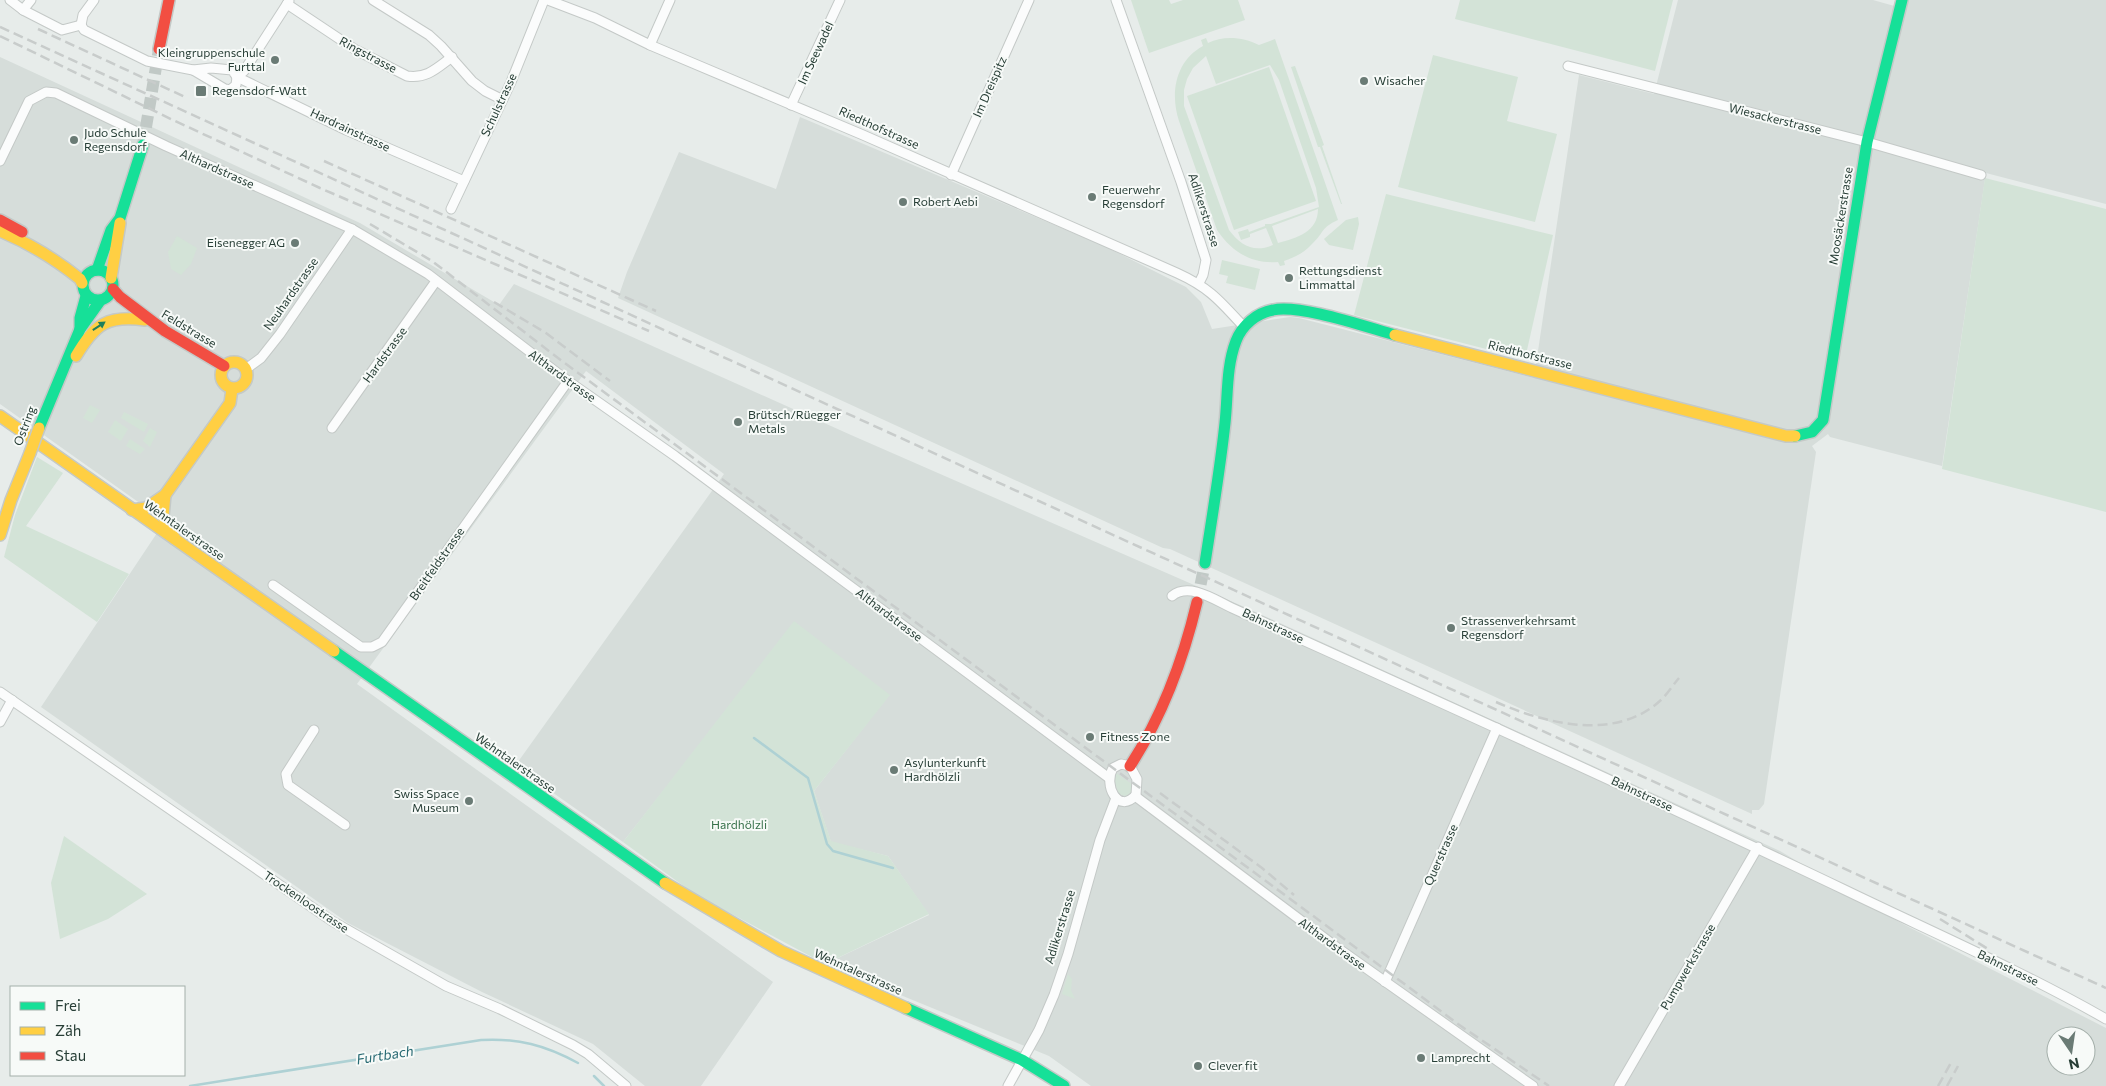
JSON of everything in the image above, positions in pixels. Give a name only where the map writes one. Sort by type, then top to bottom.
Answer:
[{"type":"main road","points":[[159,49],[169,0]]},
{"type":"main road","name":"Moosäckerstrasse","points":[[1811,433],[1824,420],[1867,142],[1902,0]]},
{"type":"main road","points":[[0,231],[31,244],[58,261],[80,279],[86,296],[90,299],[102,300],[112,283],[120,218],[143,145]]},
{"type":"main road","points":[[82,283],[93,271],[112,230],[120,218]]},
{"type":"main road","points":[[0,220],[22,232],[31,244]]},
{"type":"main road","points":[[58,261],[93,271],[105,272],[112,283]]},
{"type":"main road","name":"Feldstrasse","points":[[112,283],[116,294],[132,305],[144,317]]},
{"type":"main road","name":"Ostring","points":[[80,329],[80,318],[86,296]]},
{"type":"main road","name":"Feldstrasse","points":[[102,300],[144,317],[224,366]]},
{"type":"main road","name":"Ostring","points":[[0,535],[11,500],[80,329],[102,300]]},
{"type":"main road","name":"Riedthofstrasse","points":[[1244,327],[1254,318],[1265,312],[1276,310],[1300,311],[1786,436],[1798,437],[1811,433]]},
{"type":"main road","points":[[60,377],[71,367],[88,335],[102,322],[127,316],[144,317]]},
{"type":"main road","points":[[1205,563],[1224,433],[1232,356],[1236,341],[1244,327]]},
{"type":"main road","points":[[236,362],[246,369],[248,377],[244,385],[232,389],[222,382],[221,374],[224,366],[236,362]]},
{"type":"main road","points":[[132,510],[146,508],[165,495],[230,403],[232,389]]},
{"type":"main road","name":"Wehntalerstrasse","points":[[0,416],[631,861],[691,900],[806,964],[1022,1060],[1064,1086]]},
{"type":"main road","points":[[165,495],[163,516],[175,540]]},
{"type":"main road","points":[[1130,766],[1152,728],[1174,680],[1192,626],[1197,602]]},
{"type":"street","points":[[10,0],[23,10],[62,30],[81,25],[83,14],[94,0]]},
{"type":"street","points":[[23,10],[31,0]]},
{"type":"street","points":[[373,0],[429,35],[452,57],[472,81],[501,100]]},
{"type":"street","name":"Schulstrasse","points":[[451,209],[511,82],[544,0]]},
{"type":"street","name":"Riedthofstrasse","points":[[548,0],[595,18],[650,45],[863,135],[1198,283]]},
{"type":"street","points":[[650,45],[670,0]]},
{"type":"street","name":"Im Seewadel","points":[[791,106],[840,0]]},
{"type":"street","name":"Im Dreispitz","points":[[951,174],[1029,0]]},
{"type":"street","name":"Adlikerstrasse","points":[[1116,0],[1206,260],[1203,275],[1198,283]]},
{"type":"street","points":[[237,77],[244,71],[288,2]]},
{"type":"street","name":"Ringstrasse","points":[[288,2],[356,50],[407,76],[416,77],[430,73],[452,57]]},
{"type":"street","name":"Hardrainstrasse","points":[[81,25],[84,30],[147,61],[193,70],[232,70],[237,77],[346,130],[464,181]]},
{"type":"street","name":"Wiesackerstrasse","points":[[1568,66],[1867,142],[1981,175]]},
{"type":"street","name":"Hardrainstrasse","points":[[193,70],[230,90],[236,86],[237,77]]},
{"type":"street","name":"Althardstrasse","points":[[0,161],[30,100],[46,92],[56,93],[166,146],[352,229],[436,281],[568,381],[683,462],[1109,778]]},
{"type":"street","name":"Neuhardstrasse","points":[[246,369],[261,358],[280,334],[352,229]]},
{"type":"street","name":"Hardstrasse","points":[[332,428],[436,281]]},
{"type":"street","points":[[1198,283],[1214,294],[1244,327]]},
{"type":"street","name":"Breitfeldstrasse","points":[[273,584],[361,647],[372,647],[382,642],[568,381]]},
{"type":"street","name":"Bahnstrasse","points":[[1172,596],[1183,590],[1198,593],[1497,728],[1758,847],[2037,982],[2106,1019]]},
{"type":"street","name":"Trockenloostrasse","points":[[0,692],[332,921],[446,986],[500,1009],[573,1045],[593,1058],[626,1086]]},
{"type":"street","points":[[0,722],[12,700]]},
{"type":"street","name":"Querstrasse","points":[[1385,982],[1497,728]]},
{"type":"street","points":[[314,730],[286,774],[288,785],[345,825]]},
{"type":"street","points":[[1124,764],[1130,766],[1137,779],[1138,790],[1135,796],[1125,802],[1116,798],[1112,792],[1109,778],[1115,766],[1124,764]]},
{"type":"street","name":"Althardstrasse","points":[[1135,796],[1332,944],[1533,1086]]},
{"type":"street","name":"Adlikerstrasse","points":[[1022,1060],[1039,1030],[1054,995],[1068,954],[1100,840],[1116,798]]},
{"type":"street","name":"Pumpwerkstrasse","points":[[1619,1086],[1758,847]]},
{"type":"street","points":[[1008,1086],[1022,1060]]},
{"type":"shaded area","points":[[1678,0],[1873,0],[1905,9],[1907,0],[2106,0],[2106,204],[1986,173],[1942,466],[1830,437],[1828,434],[1812,446],[1816,452],[1764,804],[1759,810],[1752,810],[1752,814],[1170,549],[1163,548],[618,298],[627,272],[679,152],[776,189],[800,117],[1104,246],[1186,287],[1201,302],[1212,329],[1290,317],[1299,318],[1534,378],[1579,75],[1654,94]]},
{"type":"shaded area","points":[[0,57],[360,223],[499,305],[514,284],[851,435],[1249,609],[1780,851],[1901,923],[2106,1028],[2106,1086],[1091,1086],[1049,1056],[825,964],[929,915],[888,856],[831,842],[814,791],[889,695],[749,682],[623,842],[515,766],[724,474],[586,371],[357,684],[773,982],[701,1086],[645,1086],[593,1044],[482,992],[348,923],[41,707],[165,521],[0,404]]},
{"type":"green space","points":[[1131,0],[1169,0],[1171,4],[1183,0],[1238,0],[1245,20],[1149,53]]},
{"type":"green space","points":[[1460,0],[1673,0],[1655,71],[1455,19]]},
{"type":"green space","points":[[1206,38],[1208,43],[1214,40],[1234,38],[1247,40],[1259,45],[1275,39],[1338,220],[1325,228],[1306,250],[1284,261],[1285,265],[1280,266],[1278,262],[1259,261],[1243,255],[1229,245],[1217,230],[1179,121],[1175,100],[1175,89],[1181,69],[1186,60],[1203,46],[1201,40]],"holes":[[[1206,56],[1216,84],[1270,65],[1279,80],[1316,188],[1319,207],[1271,224],[1265,224],[1265,226],[1249,232],[1248,229],[1238,232],[1241,240],[1250,237],[1250,234],[1266,228],[1273,245],[1260,248],[1248,247],[1229,230],[1184,106],[1184,90],[1187,79],[1193,68]],[[1318,209],[1317,217],[1310,229],[1299,236],[1278,243],[1272,226]]]},
{"type":"green space","points":[[1433,55],[1518,77],[1507,121],[1557,134],[1535,222],[1398,187]]},
{"type":"green space","points":[[1295,66],[1324,145],[1322,146],[1342,204],[1320,147],[1318,147],[1291,67]]},
{"type":"green space","points":[[1269,67],[1316,201],[1234,230],[1187,96]]},
{"type":"green space","points":[[1985,178],[2106,209],[2106,512],[1942,469]]},
{"type":"green space","points":[[1386,194],[1553,235],[1525,359],[1354,315]]},
{"type":"green space","points":[[1358,217],[1359,224],[1353,250],[1329,245],[1324,239],[1346,220]]},
{"type":"green space","points":[[177,236],[197,248],[191,264],[181,275],[171,269],[168,252]]},
{"type":"green space","points":[[1222,260],[1260,269],[1255,290],[1226,283],[1228,276],[1219,274]]},
{"type":"green space","points":[[90,405],[100,410],[92,423],[83,418]]},
{"type":"green space","points":[[124,412],[148,424],[144,432],[121,418]]},
{"type":"green space","points":[[115,420],[128,429],[121,441],[108,432]]},
{"type":"green space","points":[[150,428],[157,432],[150,447],[143,441]]},
{"type":"green space","points":[[130,439],[145,449],[140,454],[126,446]]},
{"type":"green space","points":[[37,457],[63,473],[26,526],[129,574],[97,622],[4,557],[15,515]]},
{"type":"green space","name":"Hardhölzli","points":[[794,621],[890,695],[814,791],[831,841],[888,856],[929,914],[825,964],[696,895],[623,842]]},
{"type":"green space","points":[[1116,773],[1133,785],[1132,791],[1127,796],[1120,795],[1117,790],[1115,782]]},
{"type":"green space","points":[[64,836],[147,894],[108,919],[60,939],[51,883]]},
{"type":"green space","points":[[1068,974],[1072,979],[1071,990],[1075,999],[1062,994]]},
{"type":"waterway","points":[[754,738],[808,778],[827,844],[833,851],[893,868]]},
{"type":"waterway","name":"Furtbach","points":[[190,1086],[481,1040],[507,1040],[531,1044],[543,1047],[578,1063]]},
{"type":"waterway","name":"Furtbach","points":[[594,1076],[604,1086]]},
{"type":"tunnel","points":[[143,145],[159,49]]},
{"type":"tunnel","points":[[1197,602],[1205,563]]},
{"type":"railway","points":[[0,27],[2106,988]]},
{"type":"railway","points":[[38,29],[185,97]]},
{"type":"railway","points":[[0,36],[175,121],[320,188],[649,331]]},
{"type":"railway","points":[[324,161],[656,311]]},
{"type":"railway","points":[[370,224],[432,261],[558,358],[1458,1024],[1549,1086]]},
{"type":"railway","points":[[494,302],[546,333],[610,381]]},
{"type":"railway","points":[[1496,702],[1537,717],[1559,722],[1603,725],[1624,721],[1644,712],[1662,699],[1679,678]]},
{"type":"railway","points":[[1160,793],[1262,868],[1294,895]]},
{"type":"railway","points":[[1940,919],[1988,949]]},
{"type":"railway","points":[[1938,1086],[1952,1061]]},
{"type":"railway","points":[[1947,1086],[1958,1066]]},
{"type":"traffic: fast","points":[[1795,436],[1812,432],[1823,420],[1867,142],[1902,0]]},
{"type":"traffic: fast","points":[[97,270],[111,230],[120,218],[143,145]]},
{"type":"traffic: fast","points":[[98,270],[109,274],[113,285],[109,296],[98,300],[87,296],[83,285],[87,274],[98,270]]},
{"type":"traffic: fast","points":[[80,329],[80,318],[86,296]]},
{"type":"traffic: fast","points":[[39,428],[80,329],[100,301]]},
{"type":"traffic: fast","points":[[1205,563],[1223,441],[1230,361],[1236,341],[1246,325],[1261,314],[1285,309],[1333,317],[1395,335]]},
{"type":"traffic: fast","points":[[334,651],[665,883]]},
{"type":"traffic: fast","points":[[906,1008],[1022,1060],[1064,1086]]},
{"type":"traffic: slow","points":[[111,278],[120,223]]},
{"type":"traffic: slow","points":[[0,231],[32,246],[61,264],[80,279],[82,283]]},
{"type":"traffic: slow","points":[[76,356],[89,336],[103,324],[121,319],[145,320]]},
{"type":"traffic: slow","points":[[1395,335],[1786,436],[1795,436]]},
{"type":"traffic: slow","points":[[234,362],[243,366],[247,375],[243,384],[234,388],[225,384],[221,375],[225,366],[234,362]]},
{"type":"traffic: slow","points":[[132,510],[146,508],[165,495],[230,403],[232,389]]},
{"type":"traffic: slow","points":[[0,416],[334,651]]},
{"type":"traffic: slow","points":[[30,453],[39,428]]},
{"type":"traffic: slow","points":[[0,535],[11,500],[30,453]]},
{"type":"traffic: slow","points":[[165,495],[163,516],[175,539]]},
{"type":"traffic: slow","points":[[665,883],[781,951],[906,1008]]},
{"type":"traffic: jam","points":[[159,49],[169,0]]},
{"type":"traffic: jam","points":[[0,220],[22,232]]},
{"type":"traffic: jam","points":[[113,289],[120,297],[165,331],[224,366]]},
{"type":"traffic: jam","points":[[1130,766],[1142,747],[1171,687],[1197,602]]},
{"type":"place","name":"Kleingruppenschule Furttal","points":[[275,60]]},
{"type":"place","name":"Wisacher","points":[[1364,81]]},
{"type":"place","name":"Regensdorf-Watt","points":[[201,91]]},
{"type":"place","name":"Judo Schule Regensdorf","points":[[74,140]]},
{"type":"place","name":"Feuerwehr Regensdorf","points":[[1092,197]]},
{"type":"place","name":"Robert Aebi","points":[[903,202]]},
{"type":"place","name":"Eisenegger AG","points":[[295,243]]},
{"type":"place","name":"Rettungsdienst Limmattal","points":[[1289,278]]},
{"type":"place","name":"Brütsch/Rüegger Metals","points":[[738,422]]},
{"type":"place","name":"Strassenverkehrsamt Regensdorf","points":[[1451,628]]},
{"type":"place","name":"Fitness Zone","points":[[1090,737]]},
{"type":"place","name":"Asylunterkunft Hardhölzli","points":[[894,770]]},
{"type":"place","name":"Swiss Space Museum","points":[[469,801]]},
{"type":"place","name":"Lamprecht","points":[[1421,1058]]},
{"type":"place","name":"Clever fit","points":[[1198,1066]]}]
